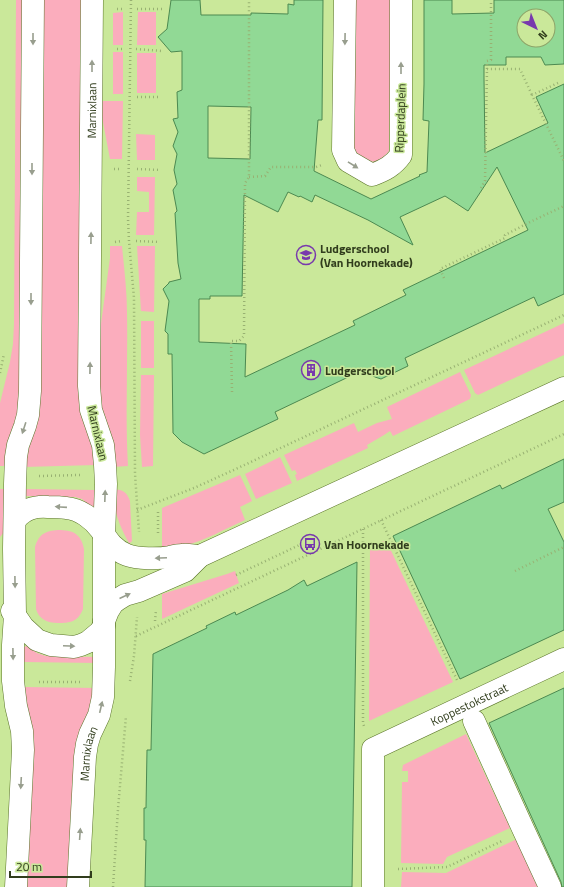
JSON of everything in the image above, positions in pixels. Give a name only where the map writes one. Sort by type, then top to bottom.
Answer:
[{"type":"street","points":[[16,887],[23,750],[22,732],[16,706],[13,645],[7,608],[7,556],[15,520],[16,457],[18,445],[28,415],[30,391],[33,0]]},
{"type":"street","name":"Marnixlaan","points":[[78,887],[85,757],[90,734],[102,706],[104,667],[104,535],[106,484],[104,454],[100,434],[91,410],[89,386],[92,0]]},
{"type":"street","points":[[345,0],[343,150],[345,155]]},
{"type":"street","name":"Ripperdaplein","points":[[345,155],[348,161],[372,175],[385,170],[396,162],[401,155],[401,0]]},
{"type":"street","points":[[7,608],[23,628],[37,640],[51,645],[74,647],[81,645],[95,638],[104,626],[106,616],[113,603],[125,595],[139,591],[185,571],[200,556],[564,388]]},
{"type":"street","points":[[15,520],[23,512],[40,506],[66,507],[88,517],[118,551],[128,556],[140,558],[158,558],[182,555],[200,556]]},
{"type":"street","name":"Koppestokstraat","points":[[373,749],[470,713],[564,659]]},
{"type":"street","points":[[470,713],[550,887]]},
{"type":"street","points":[[373,749],[373,887]]},
{"type":"path","points":[[131,0],[128,219],[134,298],[135,474],[140,558]]},
{"type":"path","points":[[232,392],[231,341],[238,341],[244,336],[246,183],[249,176],[249,0]]},
{"type":"path","points":[[481,188],[485,181],[486,61],[490,60],[491,0]]},
{"type":"path","points":[[137,9],[162,9]]},
{"type":"path","points":[[136,49],[162,51]]},
{"type":"path","points":[[487,69],[520,69],[564,161]]},
{"type":"path","points":[[532,95],[558,83]]},
{"type":"path","points":[[137,97],[161,97]]},
{"type":"path","points":[[249,176],[265,176],[272,167],[316,167],[345,155]]},
{"type":"path","points":[[137,169],[161,170]]},
{"type":"path","points":[[444,278],[440,270],[505,238],[505,235],[564,206]]},
{"type":"path","points":[[115,242],[122,241]]},
{"type":"path","points":[[136,241],[160,242]]},
{"type":"path","points":[[137,510],[194,488],[245,465],[564,315]]},
{"type":"path","points":[[136,636],[564,434]]},
{"type":"path","points":[[34,476],[81,475]]},
{"type":"path","points":[[381,520],[457,680],[470,713]]},
{"type":"path","points":[[363,529],[363,723],[373,749]]},
{"type":"path","points":[[236,575],[308,541]]},
{"type":"path","points":[[515,571],[564,547]]},
{"type":"path","points":[[130,682],[136,636],[139,591]]},
{"type":"path","points":[[35,682],[81,682]]},
{"type":"path","points":[[113,887],[126,715]]},
{"type":"path","points":[[394,869],[448,867],[524,831]]},
{"type":"shaded area","points":[[16,0],[27,0],[24,381],[8,466],[0,466],[0,403],[10,362],[14,324]]},
{"type":"shaded area","points":[[40,0],[85,0],[87,422],[96,465],[23,467]]},
{"type":"shaded area","points":[[356,0],[391,0],[389,151],[383,157],[373,162],[358,154],[354,149]]},
{"type":"shaded area","points":[[123,12],[123,45],[113,45],[113,13]]},
{"type":"shaded area","points":[[138,12],[156,12],[156,45],[137,45]]},
{"type":"shaded area","points":[[113,52],[123,52],[123,94],[113,94]]},
{"type":"shaded area","points":[[137,53],[156,53],[156,93],[137,93]]},
{"type":"shaded area","points":[[99,101],[123,101],[122,159],[110,159]]},
{"type":"shaded area","points":[[136,134],[155,135],[155,160],[137,160]]},
{"type":"shaded area","points":[[137,177],[155,177],[154,235],[136,235],[137,212],[149,212],[149,192],[137,191]]},
{"type":"shaded area","points":[[110,246],[122,246],[127,332],[128,466],[112,467],[99,408],[97,353],[110,258]]},
{"type":"shaded area","points":[[137,246],[155,246],[154,312],[141,311]]},
{"type":"shaded area","points":[[141,321],[154,321],[154,368],[141,368]]},
{"type":"shaded area","points":[[564,323],[564,355],[478,395],[475,393],[464,370]]},
{"type":"shaded area","points":[[460,372],[471,395],[470,399],[393,436],[390,431],[367,445],[368,448],[297,481],[295,475],[297,474],[295,470],[292,471],[284,455],[354,423],[358,432],[377,423],[392,419],[387,407]]},
{"type":"shaded area","points":[[141,375],[154,375],[153,466],[142,467],[140,435]]},
{"type":"shaded area","points":[[280,457],[292,483],[256,499],[245,474]]},
{"type":"shaded area","points":[[240,475],[252,501],[240,507],[245,520],[192,544],[162,549],[162,508]]},
{"type":"shaded area","points":[[0,489],[7,489],[5,531],[0,537]]},
{"type":"shaded area","points":[[23,489],[95,490],[95,506],[91,507],[82,499],[75,497],[23,496]]},
{"type":"shaded area","points":[[114,489],[120,490],[128,495],[130,501],[132,541],[130,543],[117,517],[114,503]]},
{"type":"shaded area","points":[[58,530],[72,532],[81,539],[83,544],[83,609],[79,617],[73,621],[54,623],[41,618],[36,609],[35,547],[38,539],[43,534],[49,531]]},
{"type":"shaded area","points":[[386,540],[453,682],[369,721],[370,547]]},
{"type":"shaded area","points":[[235,571],[239,583],[162,619],[162,594]]},
{"type":"shaded area","points":[[27,646],[37,653],[46,656],[96,657],[96,663],[24,662],[24,647]]},
{"type":"shaded area","points":[[24,687],[97,688],[72,887],[26,887]]},
{"type":"shaded area","points":[[466,734],[510,828],[447,857],[443,864],[401,863],[402,782],[408,782],[408,771],[402,771],[403,765]]},
{"type":"shaded area","points":[[519,838],[542,887],[401,887],[402,872],[446,873]]},
{"type":"building","points":[[171,0],[200,0],[201,15],[251,15],[251,13],[288,14],[288,4],[294,5],[294,0],[323,0],[322,120],[318,120],[314,171],[371,199],[427,172],[429,121],[423,120],[424,0],[452,0],[452,14],[494,13],[494,0],[564,0],[564,64],[545,65],[541,57],[506,57],[506,65],[484,65],[484,78],[485,153],[548,123],[536,97],[564,84],[564,294],[538,306],[534,297],[405,358],[408,366],[381,379],[363,370],[275,412],[278,419],[204,454],[182,442],[173,433],[172,354],[168,354],[168,334],[165,331],[169,301],[163,289],[169,282],[181,279],[178,263],[175,213],[177,211],[173,190],[177,184],[174,170],[177,154],[173,146],[178,132],[173,119],[178,118],[177,92],[182,90],[182,51],[171,52],[158,37],[167,29]],"holes":[[[208,106],[251,107],[250,159],[208,158]],[[497,167],[528,230],[403,290],[406,295],[353,321],[355,325],[245,377],[246,344],[199,342],[199,299],[210,299],[210,296],[242,296],[244,195],[278,212],[288,192],[312,202],[315,195],[368,220],[413,245],[400,217],[445,196],[468,211]]]},
{"type":"building","points":[[564,459],[564,502],[548,509],[564,542],[564,630],[460,679],[393,536],[500,485],[502,489]]},
{"type":"building","points":[[357,562],[352,887],[145,887],[146,840],[144,840],[144,808],[146,808],[147,750],[151,750],[153,654],[207,628],[206,626],[235,612],[236,615],[288,590],[304,580],[307,586]]},
{"type":"building","points":[[564,688],[564,887],[562,887],[489,723]]},
{"type":"place","name":"Ludgerschool (Van Hoornekade)","points":[[306,255]]},
{"type":"place","name":"Ludgerschool","points":[[311,370]]},
{"type":"place","name":"Van Hoornekade","points":[[310,544]]}]
